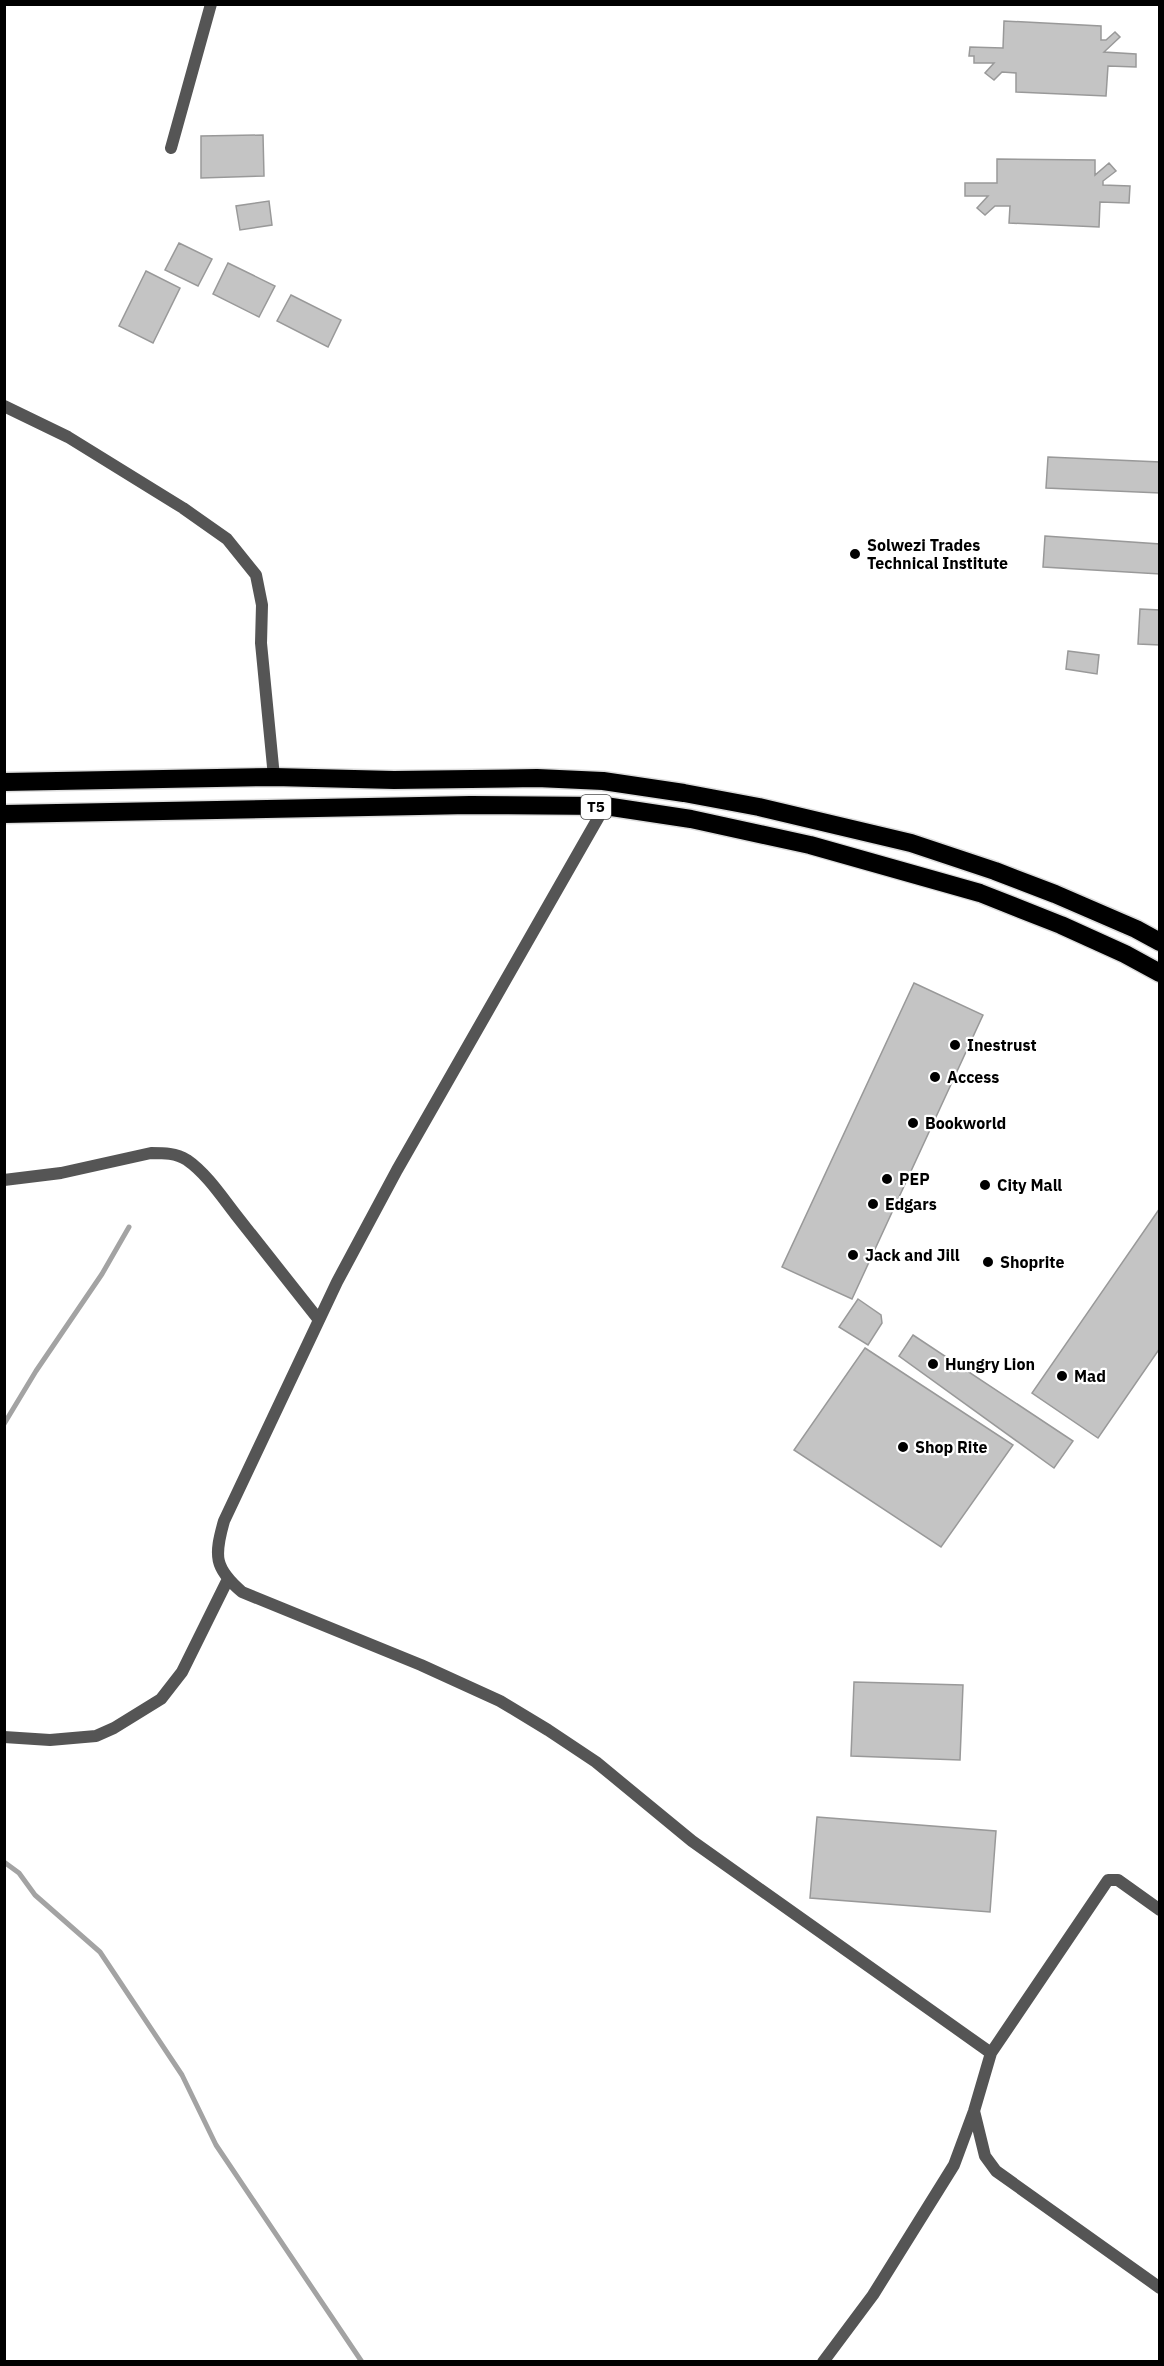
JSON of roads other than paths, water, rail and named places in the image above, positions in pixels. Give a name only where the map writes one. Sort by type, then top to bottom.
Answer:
[{"type":"highway","name":"T5","points":[[4,782],[274,777],[394,780],[537,778],[603,781],[759,807],[911,843],[1035,886],[1136,929],[1160,942]]},
{"type":"highway","name":"T5","points":[[4,814],[470,805],[605,807],[692,819],[778,837],[980,893],[1125,954],[1160,973]]},
{"type":"street","points":[[171,148],[211,4]]},
{"type":"street","points":[[4,406],[68,437],[183,508],[227,539],[256,575],[262,605],[261,643],[274,777]]},
{"type":"street","points":[[605,807],[397,1170],[319,1320],[224,1521],[219,1540],[218,1560],[228,1579],[242,1592],[421,1665],[500,1701],[548,1730],[596,1762],[692,1841],[992,2053]]},
{"type":"street","points":[[4,1180],[61,1173],[152,1153],[165,1153],[187,1160],[218,1192],[319,1320]]},
{"type":"street","points":[[4,1737],[50,1740],[96,1736],[114,1728],[161,1699],[182,1672],[228,1579]]},
{"type":"street","points":[[823,2361],[873,2295],[954,2165],[992,2053],[1108,1880],[1118,1880],[1160,1910]]},
{"type":"street","points":[[974,2111],[986,2156],[996,2171],[1160,2288]]},
{"type":"waterway","points":[[4,1424],[36,1371],[102,1274],[129,1227]]},
{"type":"waterway","points":[[4,1862],[19,1873],[35,1895],[100,1952],[182,2075],[216,2145],[362,2362]]},
{"type":"place","name":"Solwezi Trades Technical Institute","points":[[855,554]]},
{"type":"place","name":"Inestrust","points":[[955,1045]]},
{"type":"place","name":"Access","points":[[935,1077]]},
{"type":"place","name":"Bookworld","points":[[913,1123]]},
{"type":"place","name":"PEP","points":[[887,1179]]},
{"type":"place","name":"City Mall","points":[[985,1185]]},
{"type":"place","name":"Edgars","points":[[873,1204]]},
{"type":"place","name":"Jack and Jill","points":[[853,1255]]},
{"type":"place","name":"Shoprite","points":[[988,1262]]},
{"type":"place","name":"Hungry Lion","points":[[933,1364]]},
{"type":"place","name":"Mad","points":[[1062,1376]]},
{"type":"place","name":"Shop Rite","points":[[903,1447]]}]
